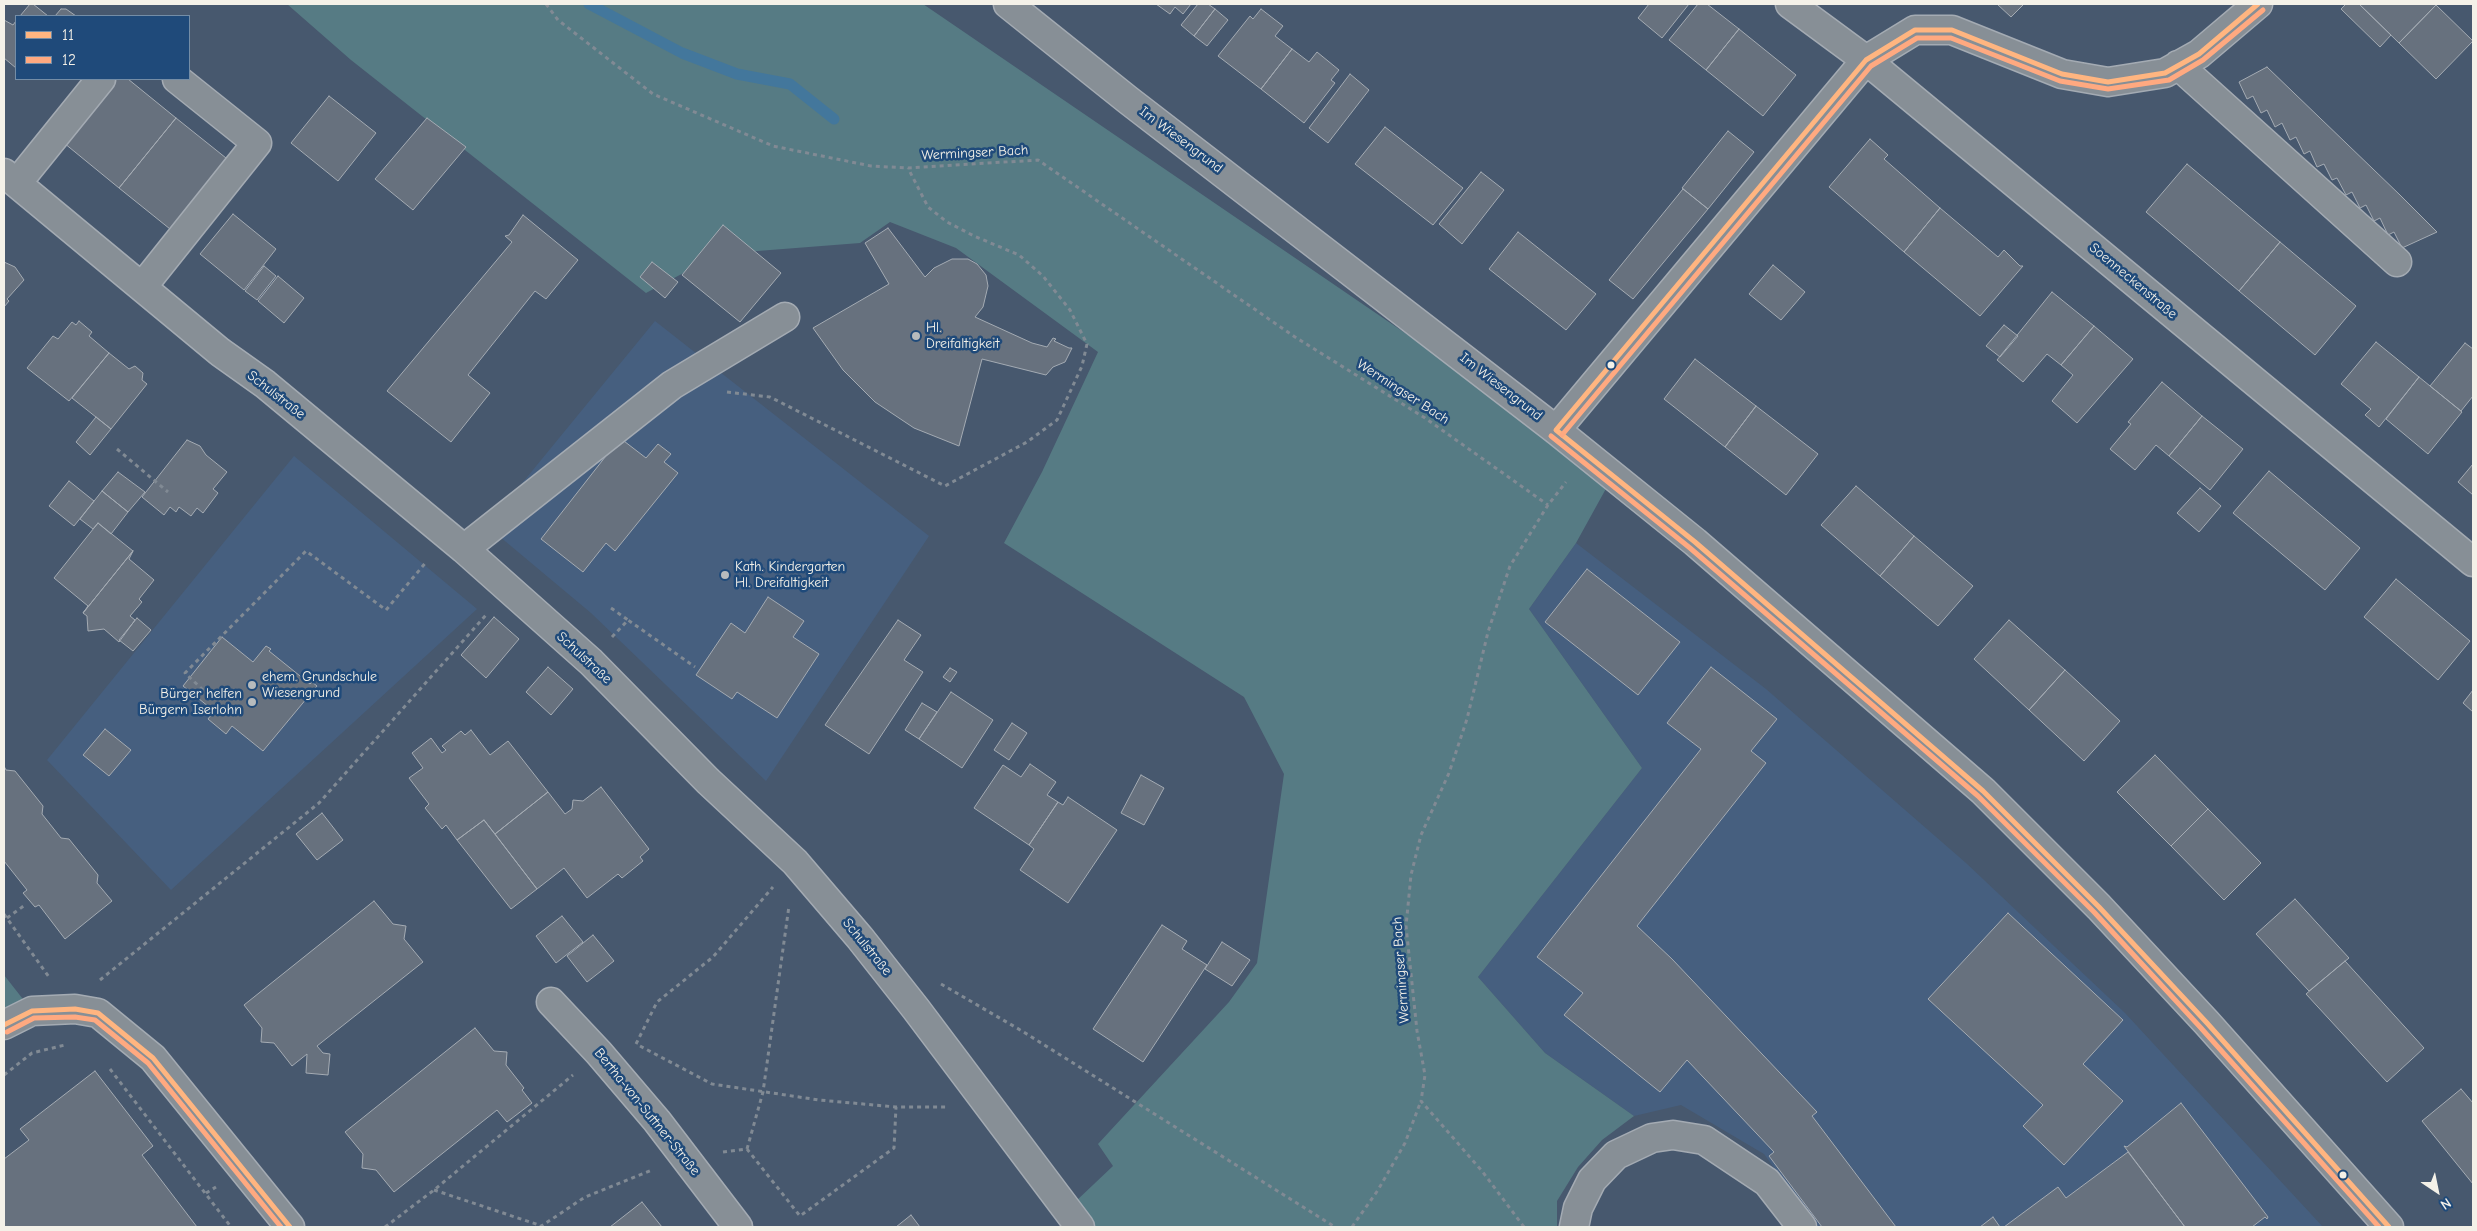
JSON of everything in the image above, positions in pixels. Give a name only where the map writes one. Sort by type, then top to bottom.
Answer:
[{"type":"street","name":"Im Wiesengrund","points":[[1008,4],[1128,100],[1556,430],[1695,542],[1982,791],[2098,907],[2208,1023],[2389,1227]]},
{"type":"street","name":"Soenneckenstraße","points":[[1790,4],[1866,60],[2473,562]]},
{"type":"street","points":[[1556,430],[1866,60],[1916,30],[1952,30],[2062,74],[2108,82],[2165,72],[2199,54],[2258,4]]},
{"type":"street","points":[[2178,65],[2397,262]]},
{"type":"street","points":[[10,178],[100,80]]},
{"type":"street","points":[[142,287],[258,142],[178,80]]},
{"type":"street","name":"Schulstraße","points":[[10,178],[220,352],[265,384],[456,543],[591,662],[708,781],[795,862],[860,938],[916,1009],[1080,1227]]},
{"type":"street","points":[[456,543],[672,386],[785,317]]},
{"type":"street","name":"Bertha-von-Suttner-Straße","points":[[551,1002],[599,1053],[685,1156],[738,1227]]},
{"type":"street","points":[[4,1025],[32,1011],[76,1009],[98,1013],[153,1058],[290,1227]]},
{"type":"street","points":[[1574,1227],[1578,1208],[1592,1180],[1616,1155],[1652,1138],[1673,1135],[1704,1140],[1766,1182],[1802,1227]]},
{"type":"path","name":"Wermingser Bach","points":[[546,4],[558,20],[653,94],[773,146],[871,166],[908,168],[1038,160],[1295,337],[1425,418],[1548,505],[1510,566],[1488,632],[1467,719],[1448,773],[1421,835],[1411,875],[1406,926],[1417,1031],[1425,1074],[1421,1100]]},
{"type":"path","points":[[672,386],[770,397],[945,486],[1027,442],[1057,420],[1074,387],[1082,366],[1087,344],[1070,310],[1043,276],[1019,255],[947,222],[928,207],[908,168]]},
{"type":"path","points":[[117,449],[168,492]]},
{"type":"path","points":[[203,690],[185,673],[306,551],[386,610],[456,543]]},
{"type":"path","points":[[76,1009],[103,976],[319,803],[508,590]]},
{"type":"path","points":[[612,608],[696,667]]},
{"type":"path","points":[[591,662],[628,620]]},
{"type":"path","points":[[636,1044],[657,1002],[713,957],[795,862]]},
{"type":"path","points":[[747,1149],[763,1092],[795,862]]},
{"type":"path","points":[[7,918],[24,905]]},
{"type":"path","points":[[4,914],[48,972]]},
{"type":"path","points":[[937,982],[1022,1031],[1335,1227]]},
{"type":"path","points":[[4,1075],[32,1054],[68,1044]]},
{"type":"path","points":[[109,1067],[231,1227]]},
{"type":"path","points":[[1352,1227],[1378,1190],[1405,1142],[1421,1100],[1482,1171],[1524,1227]]},
{"type":"path","points":[[747,1149],[800,1216],[894,1148],[896,1107]]},
{"type":"path","points":[[434,1190],[541,1226],[585,1197],[685,1156],[747,1149]]},
{"type":"shaded area","name":"Kath. Kindergarten Hl. Dreifaltigkeit","points":[[655,321],[929,536],[766,781],[591,613],[487,526]]},
{"type":"shaded area","name":"ehem. Grundschule Wiesengrund","points":[[294,456],[477,609],[171,890],[47,760]]},
{"type":"shaded area","points":[[1576,543],[1766,689],[1966,863],[2125,1013],[2323,1227],[1817,1227],[1764,1154],[1681,1105],[1634,1116],[1545,1053],[1478,977],[1642,768],[1529,609]]},
{"type":"green space","points":[[287,4],[923,4],[1490,391],[1608,485],[1576,543],[1529,609],[1642,768],[1478,977],[1545,1053],[1634,1116],[1602,1140],[1578,1167],[1557,1201],[1557,1227],[1095,1227],[1075,1202],[1113,1166],[1098,1144],[1229,1002],[1257,963],[1284,774],[1244,697],[1004,543],[1042,472],[1098,352],[956,248],[890,222],[860,243],[719,254],[646,293],[351,60]]},
{"type":"green space","points":[[4,975],[26,1003],[4,1020]]},
{"type":"building","points":[[30,4],[33,4],[47,15],[21,15]]},
{"type":"building","points":[[1156,4],[1191,4],[1183,14],[1175,7],[1170,14]]},
{"type":"building","points":[[1198,4],[1208,4],[1215,9],[1194,36],[1181,25]]},
{"type":"building","points":[[1649,4],[1689,4],[1662,38],[1638,18]]},
{"type":"building","points":[[1698,4],[1707,4],[1739,29],[1706,70],[1669,40]]},
{"type":"building","points":[[1997,4],[2021,4],[2023,5],[2011,17]]},
{"type":"building","points":[[2346,4],[2359,4],[2391,35],[2380,47],[2341,9]]},
{"type":"building","points":[[2359,4],[2434,4],[2436,5],[2399,43]]},
{"type":"building","points":[[2436,5],[2473,41],[2436,79],[2399,43]]},
{"type":"building","points":[[61,9],[66,9],[75,15],[56,15]]},
{"type":"building","points":[[1215,9],[1228,20],[1207,46],[1194,36]]},
{"type":"building","points":[[1261,9],[1283,26],[1275,36],[1292,49],[1261,89],[1218,56],[1250,16],[1253,19]]},
{"type":"building","points":[[4,20],[13,25],[15,22],[15,67],[4,58]]},
{"type":"building","points":[[1739,29],[1796,75],[1763,116],[1706,70]]},
{"type":"building","points":[[1292,49],[1309,62],[1317,52],[1339,70],[1331,80],[1335,83],[1304,123],[1261,89]]},
{"type":"building","points":[[2267,67],[2437,232],[2402,248],[2394,232],[2388,235],[2380,218],[2374,221],[2366,205],[2360,208],[2352,192],[2346,195],[2337,178],[2332,180],[2324,164],[2317,167],[2310,151],[2304,154],[2296,137],[2290,140],[2282,123],[2275,127],[2267,110],[2261,113],[2253,96],[2247,99],[2239,82]]},
{"type":"building","points":[[1350,74],[1369,90],[1328,143],[1309,128]]},
{"type":"building","points":[[115,80],[129,80],[176,118],[119,188],[64,143]]},
{"type":"building","points":[[329,96],[376,133],[338,181],[291,143]]},
{"type":"building","points":[[176,118],[231,162],[175,233],[119,188]]},
{"type":"building","points":[[427,118],[466,147],[413,210],[375,179]]},
{"type":"building","points":[[1385,127],[1463,188],[1433,225],[1355,164]]},
{"type":"building","points":[[1728,131],[1754,152],[1708,209],[1682,188]]},
{"type":"building","points":[[1870,139],[1888,155],[1884,159],[1940,208],[1904,252],[1829,187]]},
{"type":"building","points":[[2187,164],[2280,242],[2239,291],[2146,212]]},
{"type":"building","points":[[1481,172],[1504,190],[1462,244],[1439,224]]},
{"type":"building","points":[[1683,189],[1708,209],[1633,299],[1609,280]]},
{"type":"building","points":[[1940,208],[1998,257],[2004,250],[2020,266],[2023,266],[1980,316],[1904,252]]},
{"type":"building","points":[[233,214],[276,249],[244,290],[200,254]]},
{"type":"building","points":[[523,215],[578,260],[546,299],[535,291],[468,375],[490,393],[451,442],[387,391],[512,242],[505,236],[509,235]]},
{"type":"building","points":[[723,225],[781,273],[740,322],[682,275]]},
{"type":"building","name":"Hl. Dreifaltigkeit","points":[[888,228],[925,277],[934,268],[952,259],[968,259],[977,264],[986,275],[988,286],[983,307],[975,317],[1032,343],[1047,347],[1053,338],[1056,339],[1054,341],[1072,348],[1065,362],[1053,367],[1046,375],[982,359],[959,446],[914,428],[875,402],[843,370],[813,328],[889,284],[865,243]]},
{"type":"building","points":[[1518,232],[1596,294],[1566,330],[1489,269]]},
{"type":"building","points":[[2280,242],[2356,306],[2315,355],[2239,291]]},
{"type":"building","points":[[4,262],[15,267],[24,280],[7,299],[9,301],[4,307]]},
{"type":"building","points":[[652,262],[678,282],[665,298],[640,277]]},
{"type":"building","points":[[1773,265],[1805,292],[1781,320],[1749,294]]},
{"type":"building","points":[[264,266],[276,276],[257,300],[245,291]]},
{"type":"building","points":[[278,276],[304,298],[284,323],[258,301]]},
{"type":"building","points":[[2052,292],[2094,326],[2061,365],[2047,354],[2023,382],[1997,360]]},
{"type":"building","points":[[79,321],[92,332],[89,336],[109,353],[69,401],[27,368],[53,336],[58,339],[72,322],[76,325]]},
{"type":"building","points":[[2004,325],[2018,336],[2000,357],[1986,346]]},
{"type":"building","points":[[2094,326],[2133,359],[2077,423],[2052,401],[2073,375],[2061,365]]},
{"type":"building","points":[[2376,342],[2419,377],[2379,427],[2365,415],[2371,409],[2341,384]]},
{"type":"building","points":[[2465,343],[2473,349],[2473,396],[2461,411],[2430,386]]},
{"type":"building","points":[[109,353],[129,369],[135,366],[143,373],[142,380],[147,384],[111,429],[72,398]]},
{"type":"building","points":[[1695,359],[1756,406],[1725,447],[1664,399]]},
{"type":"building","points":[[2419,377],[2462,412],[2428,454],[2386,419]]},
{"type":"building","points":[[2162,382],[2202,416],[2169,456],[2156,445],[2135,470],[2110,449],[2131,424],[2128,422]]},
{"type":"building","points":[[1756,406],[1818,454],[1786,495],[1725,447]]},
{"type":"building","points":[[2202,416],[2243,449],[2210,490],[2169,456]]},
{"type":"building","points":[[96,417],[111,429],[90,455],[76,442]]},
{"type":"building","points":[[620,438],[646,458],[658,444],[671,454],[664,462],[678,473],[615,551],[606,543],[583,572],[541,539]]},
{"type":"building","points":[[187,440],[200,446],[206,455],[227,472],[213,489],[218,493],[203,513],[197,508],[191,516],[179,507],[176,512],[170,507],[164,515],[142,497]]},
{"type":"building","points":[[2473,464],[2473,495],[2458,482]]},
{"type":"building","points":[[2269,471],[2360,548],[2325,590],[2233,513]]},
{"type":"building","points":[[118,472],[145,492],[128,512],[102,491]]},
{"type":"building","points":[[69,481],[94,501],[74,526],[49,506]]},
{"type":"building","points":[[1856,486],[1914,536],[1880,576],[1821,525]]},
{"type":"building","points":[[2200,488],[2221,506],[2199,532],[2177,513]]},
{"type":"building","points":[[102,491],[128,512],[111,534],[98,523],[93,529],[80,519]]},
{"type":"building","points":[[98,523],[133,551],[83,613],[88,606],[54,578]]},
{"type":"building","points":[[1914,536],[1973,586],[1938,626],[1880,576]]},
{"type":"building","points":[[133,551],[129,559],[154,580],[139,599],[142,602],[130,616],[135,620],[119,642],[104,629],[88,631],[87,616],[83,613]]},
{"type":"building","points":[[1587,569],[1680,642],[1638,695],[1545,622]]},
{"type":"building","points":[[2396,579],[2470,641],[2438,680],[2364,617]]},
{"type":"building","points":[[768,597],[804,621],[793,637],[819,654],[777,718],[737,692],[732,699],[696,675],[731,623],[745,633]]},
{"type":"building","points":[[494,617],[519,639],[486,678],[461,655]]},
{"type":"building","points":[[137,618],[151,630],[133,651],[119,640]]},
{"type":"building","points":[[898,620],[921,635],[904,660],[923,672],[869,754],[825,725]]},
{"type":"building","points":[[2009,620],[2065,670],[2029,710],[1974,659]]},
{"type":"building","name":"Bürger helfen Bürgern Iserlohn","points":[[222,637],[253,662],[266,646],[271,649],[269,651],[310,684],[312,682],[317,686],[263,751],[232,726],[226,734],[208,719],[214,711],[183,686]]},
{"type":"building","points":[[548,667],[573,689],[551,715],[526,692]]},
{"type":"building","points":[[1711,667],[1777,719],[1751,751],[1766,763],[1637,926],[1672,959],[1817,1112],[1812,1116],[1896,1227],[1822,1227],[1769,1156],[1774,1152],[1687,1060],[1660,1092],[1564,1015],[1583,993],[1537,957],[1701,749],[1667,723]]},
{"type":"building","points":[[950,668],[957,672],[950,682],[943,677]]},
{"type":"building","points":[[2065,670],[2120,721],[2084,761],[2029,710]]},
{"type":"building","points":[[2473,690],[2473,712],[2463,703]]},
{"type":"building","points":[[951,692],[993,720],[962,768],[919,739]]},
{"type":"building","points":[[922,703],[937,712],[919,739],[905,730]]},
{"type":"building","points":[[1012,723],[1027,733],[1009,760],[994,750]]},
{"type":"building","points":[[105,729],[131,750],[109,776],[83,755]]},
{"type":"building","points":[[471,730],[490,755],[508,741],[548,792],[495,834],[484,820],[457,840],[446,825],[442,829],[425,808],[429,804],[409,778],[423,768],[412,753],[431,738],[442,753],[446,750],[442,746],[461,731],[465,735]]},
{"type":"building","points":[[2155,755],[2208,809],[2171,846],[2117,792]]},
{"type":"building","points":[[1030,764],[1056,782],[1047,795],[1058,802],[1029,845],[974,808],[1003,765],[1021,777]]},
{"type":"building","points":[[4,766],[6,770],[15,771],[43,806],[42,814],[61,838],[69,839],[98,875],[97,883],[112,901],[65,939],[39,905],[35,907],[23,893],[27,890],[4,861]]},
{"type":"building","points":[[1141,775],[1164,788],[1144,825],[1121,813]]},
{"type":"building","points":[[601,787],[649,849],[640,857],[643,861],[622,878],[618,874],[587,898],[564,868],[537,889],[495,834],[548,792],[565,814],[572,809],[573,800],[583,801]]},
{"type":"building","points":[[1068,797],[1117,830],[1068,903],[1020,870],[1034,849],[1029,845],[1058,802],[1063,805]]},
{"type":"building","points":[[2208,809],[2261,863],[2224,900],[2171,846]]},
{"type":"building","points":[[322,813],[343,840],[317,860],[296,834]]},
{"type":"building","points":[[484,820],[537,889],[511,909],[457,840]]},
{"type":"building","points":[[2295,899],[2349,958],[2309,991],[2256,934]]},
{"type":"building","points":[[374,901],[393,924],[406,926],[404,939],[423,962],[317,1046],[323,1053],[330,1054],[328,1075],[306,1073],[307,1054],[292,1066],[274,1043],[261,1042],[262,1028],[244,1005]]},
{"type":"building","points":[[2008,913],[2123,1020],[2083,1064],[2123,1101],[2064,1165],[2023,1126],[2043,1105],[1928,999]]},
{"type":"building","points":[[562,916],[583,942],[556,963],[536,936]]},
{"type":"building","points":[[1162,925],[1187,941],[1182,949],[1207,965],[1143,1062],[1093,1029]]},
{"type":"building","points":[[593,935],[614,961],[587,982],[567,956]]},
{"type":"building","points":[[1222,942],[1250,960],[1232,986],[1205,969]]},
{"type":"building","points":[[2345,961],[2424,1048],[2387,1082],[2306,994]]},
{"type":"building","points":[[475,1028],[494,1051],[507,1052],[506,1065],[524,1088],[522,1090],[532,1103],[507,1122],[497,1110],[394,1192],[376,1170],[362,1168],[363,1154],[345,1132]]},
{"type":"building","points":[[95,1071],[153,1146],[142,1155],[197,1227],[4,1227],[4,1159],[29,1140],[20,1129]]},
{"type":"building","points":[[2461,1089],[2473,1103],[2473,1184],[2422,1121]]},
{"type":"building","points":[[2181,1103],[2268,1217],[2267,1219],[2265,1217],[2252,1227],[2185,1227],[2124,1146],[2127,1147]]},
{"type":"building","points":[[2128,1152],[2185,1227],[2004,1227],[2058,1187],[2066,1198]]},
{"type":"building","points":[[642,1202],[662,1227],[610,1227]]},
{"type":"building","points":[[911,1215],[920,1227],[896,1227]]},
{"type":"building","points":[[1993,1217],[2000,1227],[1980,1227]]},
{"type":"waterway","name":"Wermingser Bach","points":[[589,4],[682,53],[737,74],[790,84],[834,119]]},
{"type":"transit line","name":"11","points":[[1556,430],[1866,60],[1915,30],[1952,30],[2062,74],[2108,82],[2165,73],[2199,54],[2258,4]]},
{"type":"transit line","name":"12","points":[[1562,435],[1871,66],[1917,38],[1951,38],[2060,81],[2108,89],[2169,80],[2203,60],[2263,10]]},
{"type":"transit line","name":"11","points":[[1556,430],[1695,542],[1983,791],[2099,907],[2207,1023],[2389,1227]]},
{"type":"transit line","name":"12","points":[[1551,436],[1690,548],[1978,796],[2094,912],[2201,1028],[2379,1227]]},
{"type":"transit line","name":"11","points":[[4,1025],[32,1011],[75,1009],[98,1013],[153,1058],[290,1227]]},
{"type":"transit line","name":"12","points":[[7,1032],[34,1018],[75,1017],[95,1020],[148,1063],[281,1227]]},
{"type":"place","name":"Hl. Dreifaltigkeit","points":[[916,336]]},
{"type":"place","name":"Kath. Kindergarten Hl. Dreifaltigkeit","points":[[725,575]]},
{"type":"place","name":"ehem. Grundschule Wiesengrund","points":[[252,685]]},
{"type":"place","name":"Bürger helfen Bürgern Iserlohn","points":[[252,702]]}]
